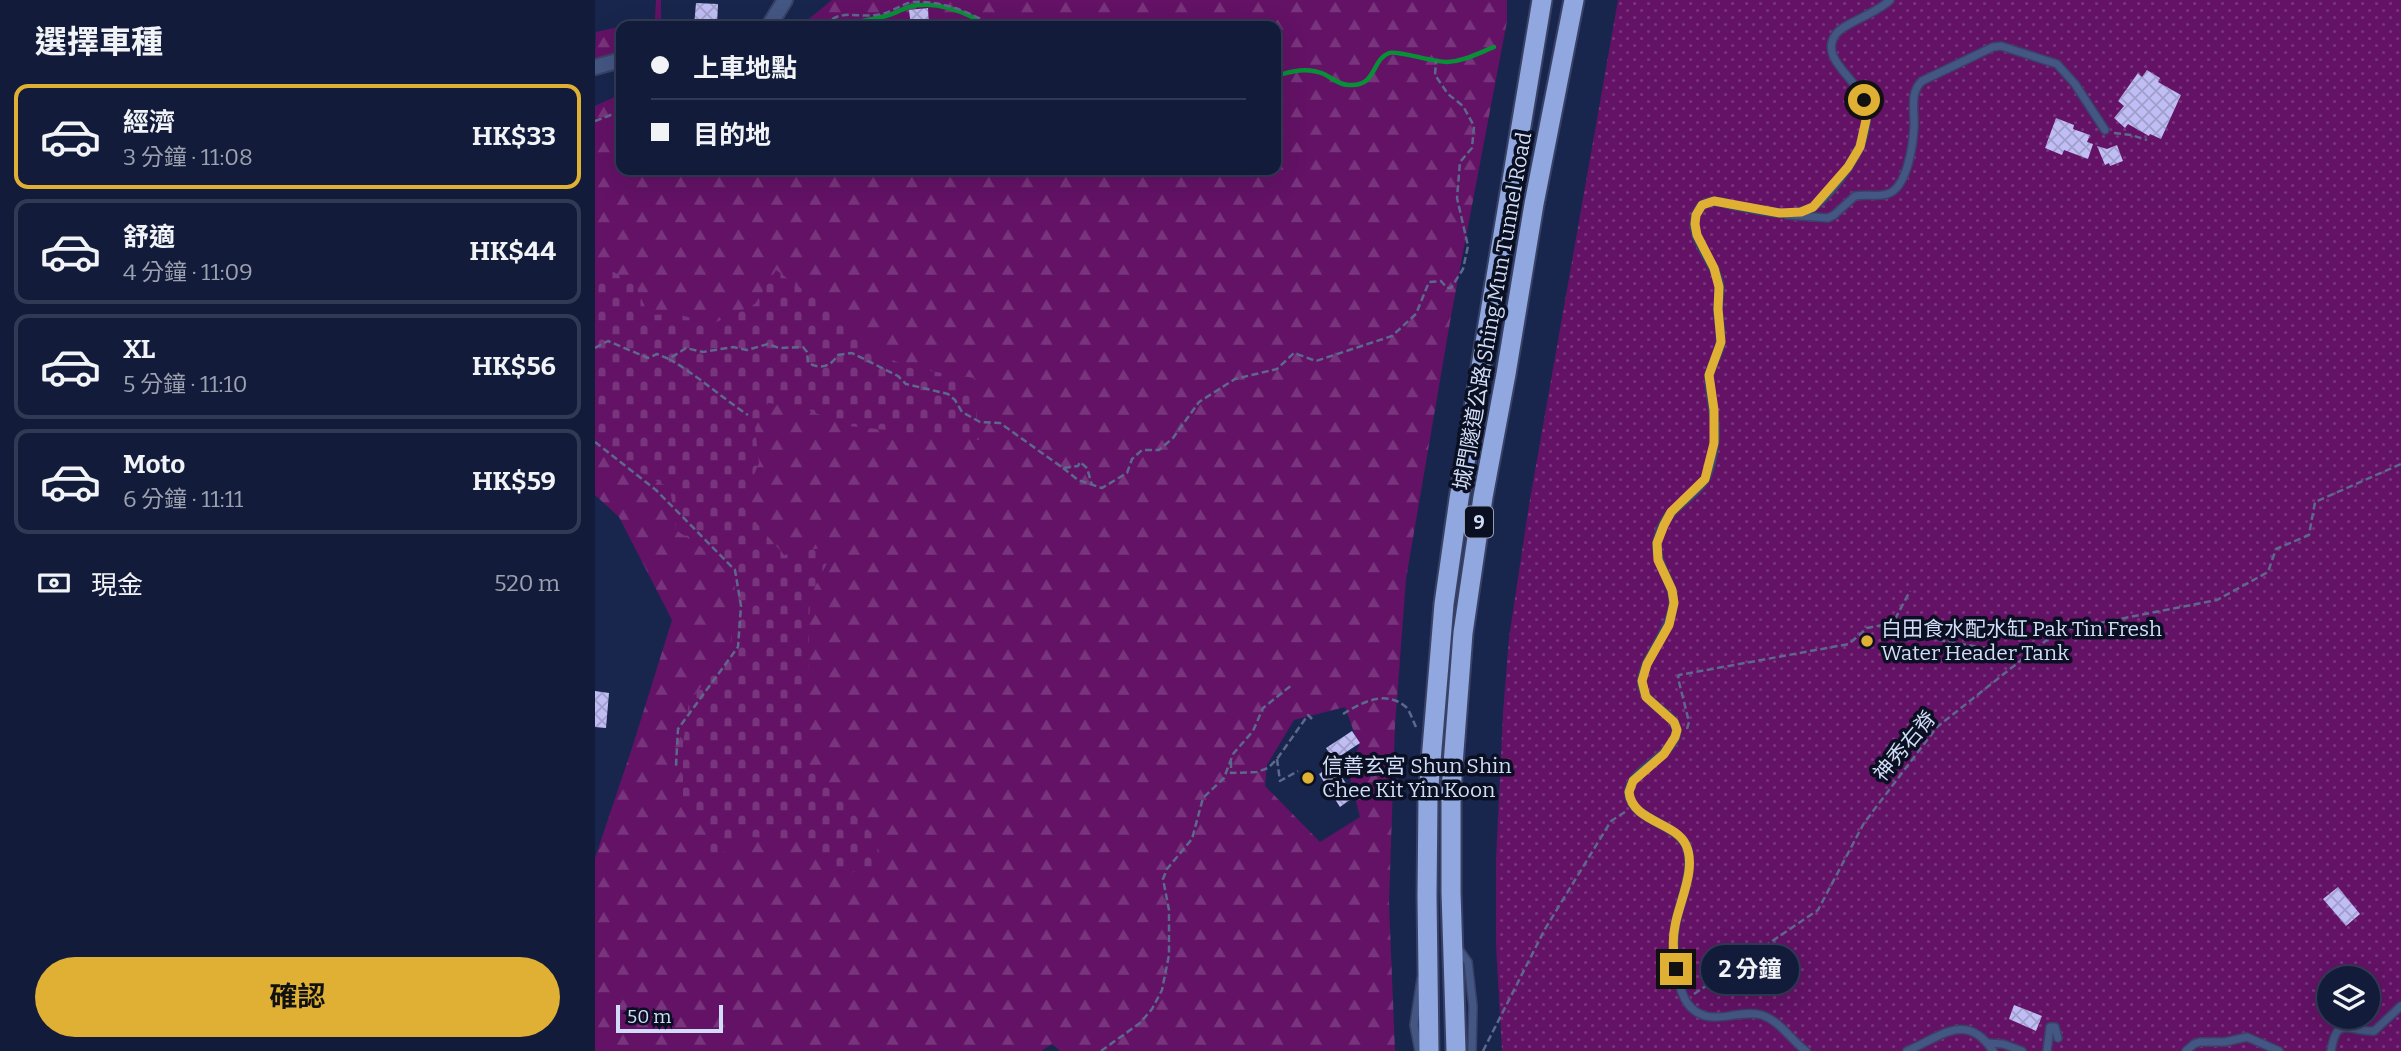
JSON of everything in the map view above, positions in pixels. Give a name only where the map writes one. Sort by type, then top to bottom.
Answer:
[{"type":"highway","name":"城門隧道公路 Shing Mun Tunnel Road","points":[[1429,1051],[1427,833],[1431,750],[1444,604],[1542,0]]},
{"type":"highway","name":"城門隧道公路 Shing Mun Tunnel Road","points":[[1456,1051],[1451,791],[1466,606],[1534,204],[1574,0]]},
{"type":"street","points":[[772,21],[785,0]]},
{"type":"street","points":[[595,67],[616,61]]},
{"type":"lane","points":[[1780,213],[1801,212],[1817,205],[1858,151],[1865,125],[1865,104],[1857,87],[1835,60],[1832,42],[1842,29],[1877,12],[1890,0]]},
{"type":"lane","points":[[1805,1051],[1777,1023],[1763,1015],[1708,1017],[1695,1011],[1685,1000],[1676,969],[1673,945],[1675,923],[1688,873],[1688,849],[1682,838],[1634,806],[1629,794],[1631,784],[1638,775],[1664,754],[1676,734],[1673,720],[1646,697],[1642,681],[1647,664],[1669,625],[1674,603],[1672,590],[1658,560],[1657,547],[1671,512],[1705,479],[1714,443],[1714,410],[1709,375],[1721,342],[1719,287],[1714,268],[1697,235],[1696,215],[1702,205],[1714,201],[1793,217],[1828,218],[1855,196],[1884,195],[1897,189],[1904,180],[1913,135],[1913,97],[1916,88],[1922,80],[1993,47],[2001,46],[2057,64],[2075,84],[2105,130]]},
{"type":"lane","points":[[1452,943],[1468,962],[1472,1051]]},
{"type":"lane","points":[[1419,1051],[1414,1025],[1419,986],[1427,956]]},
{"type":"lane","points":[[2332,1051],[2334,1036],[2339,1029],[2347,1026],[2374,1031],[2401,1006]]},
{"type":"lane","points":[[2047,1051],[2050,1026],[2055,1027],[2058,1038]]},
{"type":"lane","points":[[1907,1051],[1952,1029],[1975,1034],[1993,1051]]},
{"type":"lane","points":[[2186,1051],[2194,1044],[2247,1037],[2279,1051]]},
{"type":"lane","points":[[1987,1043],[2003,1044],[2022,1051]]},
{"type":"path","points":[[830,21],[837,16],[877,15],[912,2],[924,1],[966,10],[985,21]]},
{"type":"path","points":[[669,359],[686,348],[703,352],[733,347],[747,350],[768,344],[779,348],[803,347],[807,352],[807,363],[819,368],[831,364],[838,355],[852,353],[898,376],[906,384],[948,394],[955,400],[961,412],[980,422],[1000,423],[1078,480],[1102,488],[1127,473],[1132,459],[1142,450],[1159,450],[1173,438],[1199,402],[1235,379],[1277,369],[1294,353],[1316,361],[1392,337],[1416,314],[1429,282],[1441,281],[1447,288],[1451,288],[1464,269],[1468,246],[1457,198],[1460,162],[1472,148],[1473,126],[1463,106],[1448,94],[1435,75],[1436,61]]},
{"type":"path","points":[[595,121],[616,113]]},
{"type":"path","points":[[2105,130],[2147,140]]},
{"type":"path","points":[[595,348],[608,341],[648,358],[657,354],[669,359],[694,373],[716,394],[748,415]]},
{"type":"path","points":[[595,442],[656,490],[735,570],[741,606],[738,647],[678,729],[676,766]]},
{"type":"path","points":[[1063,468],[1078,466],[1080,463],[1087,468],[1092,485]]},
{"type":"path","name":"神秀右脊","points":[[1685,1000],[1818,910],[1864,823],[1937,727],[2058,631],[2217,600],[2268,572],[2276,549],[2309,535],[2315,502],[2401,464]]},
{"type":"path","points":[[1893,623],[1910,592]]},
{"type":"path","points":[[1676,734],[1685,732],[1689,725],[1679,675],[1849,644],[1867,628],[1920,622],[1939,640],[2015,651],[2037,648]]},
{"type":"path","points":[[1101,1051],[1140,1023],[1159,997],[1169,956],[1164,874],[1192,839],[1203,798],[1221,782],[1231,758],[1253,731],[1263,708],[1293,684]]},
{"type":"path","points":[[1343,715],[1365,701],[1388,698],[1407,708],[1417,731],[1431,750]]},
{"type":"path","points":[[1231,758],[1231,773],[1263,771],[1277,760],[1308,715],[1312,719]]},
{"type":"path","points":[[1277,760],[1280,781],[1298,771]]},
{"type":"path","points":[[1483,1051],[1551,918],[1611,821],[1634,806]]},
{"type":"green space","points":[[656,0],[661,0],[662,21],[646,21],[655,19]]},
{"type":"green space","points":[[832,0],[1507,0],[1507,21],[1451,316],[1406,579],[1395,725],[1389,903],[1395,1051],[1060,1051],[1052,1044],[1041,1051],[595,1051],[595,858],[672,620],[619,517],[595,495],[595,106],[616,96],[616,175],[1281,175],[1281,21],[806,21]],"holes":[[[1345,707],[1359,746],[1348,770],[1360,817],[1320,842],[1265,786],[1267,765],[1294,720]]]},
{"type":"green space","points":[[1618,0],[2401,0],[2401,1051],[1502,1051],[1496,944],[1496,860],[1509,638],[1529,505]]},
{"type":"green space","points":[[616,27],[616,54],[595,62],[596,32]]},
{"type":"green space","points":[[596,264],[633,281],[649,315],[677,314],[712,324],[755,304],[776,270],[848,323],[870,350],[911,368],[974,378],[979,440],[849,426],[802,408],[768,403],[755,428],[759,463],[741,505],[784,555],[836,545],[810,597],[806,763],[876,838],[879,866],[836,876],[805,841],[753,837],[712,858],[705,828],[683,797],[683,744],[689,702],[730,651],[735,583],[710,553],[676,530],[670,488],[624,464],[599,434],[595,433]]},
{"type":"building","points":[[696,3],[718,4],[717,21],[694,21]]},
{"type":"building","points":[[928,8],[929,21],[910,21],[909,10]]},
{"type":"building","points":[[2147,70],[2160,78],[2158,82],[2181,95],[2161,139],[2150,134],[2149,136],[2128,124],[2125,128],[2114,118],[2124,106],[2118,101],[2138,73],[2142,77]]},
{"type":"building","points":[[2056,118],[2074,125],[2073,129],[2090,135],[2087,142],[2093,144],[2088,159],[2064,150],[2062,155],[2045,148]]},
{"type":"building","points":[[2117,145],[2123,161],[2105,165],[2097,146],[2107,149]]},
{"type":"building","points":[[595,691],[609,693],[606,728],[595,727]]},
{"type":"building","points":[[1352,731],[1360,743],[1334,760],[1326,748]]},
{"type":"building","points":[[1334,764],[1354,797],[1340,807],[1319,774]]},
{"type":"building","points":[[2338,887],[2360,914],[2346,926],[2323,899]]},
{"type":"building","points":[[2014,1005],[2042,1016],[2036,1031],[2009,1019]]},
{"type":"waterway","points":[[864,21],[918,5],[949,8],[978,21]]},
{"type":"waterway","points":[[1281,75],[1306,70],[1324,74],[1342,84],[1358,84],[1365,82],[1383,56],[1389,53],[1447,62],[1494,47]]},
{"type":"place","name":"白田食水配水缸 Pak Tin Fresh Water Header Tank","points":[[1867,641]]},
{"type":"place","name":"信善玄宮 Shun Shin Chee Kit Yin Koon","points":[[1308,778]]},
{"type":"route","points":[[1676,969],[1673,939],[1688,873],[1688,849],[1682,838],[1634,806],[1629,788],[1641,772],[1670,747],[1677,730],[1672,718],[1654,705],[1643,691],[1643,674],[1669,625],[1674,603],[1672,590],[1658,560],[1657,543],[1671,512],[1705,479],[1714,443],[1714,410],[1709,375],[1721,342],[1719,287],[1714,268],[1697,235],[1696,215],[1702,205],[1714,201],[1780,213],[1801,212],[1813,207],[1848,167],[1860,147],[1866,120],[1864,100]]}]
